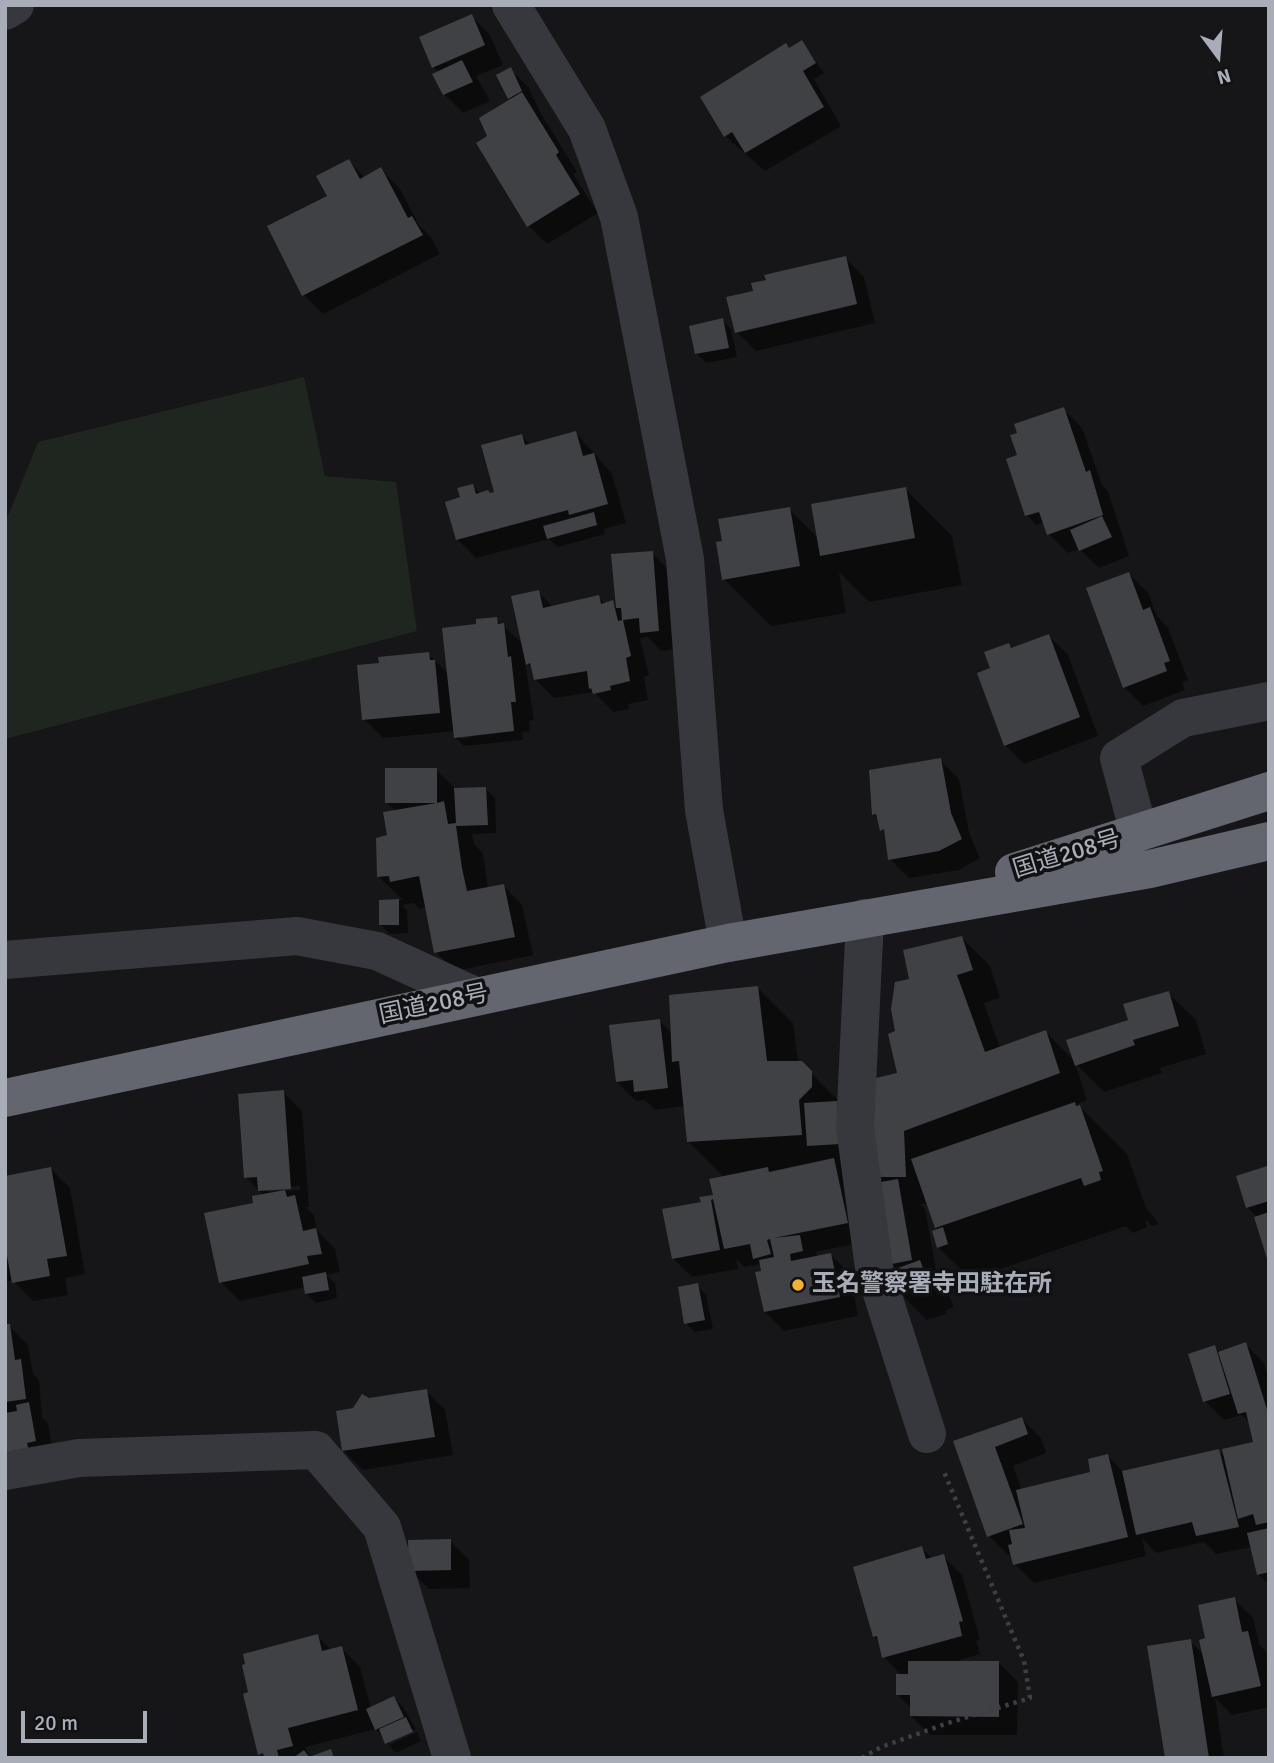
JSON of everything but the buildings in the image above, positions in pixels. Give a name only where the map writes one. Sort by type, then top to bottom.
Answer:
[{"type":"highway","name":"国道208号","points":[[864,918],[1269,791]]},
{"type":"highway","name":"国道208号","points":[[5,1098],[727,943],[1150,869],[1269,841]]},
{"type":"street","points":[[5,11],[15,5]]},
{"type":"street","points":[[511,5],[587,129],[619,217],[685,559],[704,810],[727,943]]},
{"type":"street","points":[[1139,833],[1119,758],[1183,718],[1269,701]]},
{"type":"street","points":[[864,918],[855,1127],[874,1268],[927,1434]]},
{"type":"street","points":[[5,960],[297,936],[377,951],[475,996]]},
{"type":"street","points":[[5,1471],[79,1458],[316,1450],[382,1527],[452,1758]]},
{"type":"path","points":[[862,1758],[881,1747],[948,1723],[1030,1698],[1024,1661],[977,1545],[927,1434]]},
{"type":"shaded area","points":[[304,377],[325,476],[396,482],[417,631],[5,739],[5,523],[38,442]]},
{"type":"place","name":"玉名警察署寺田駐在所","points":[[798,1285]]}]
